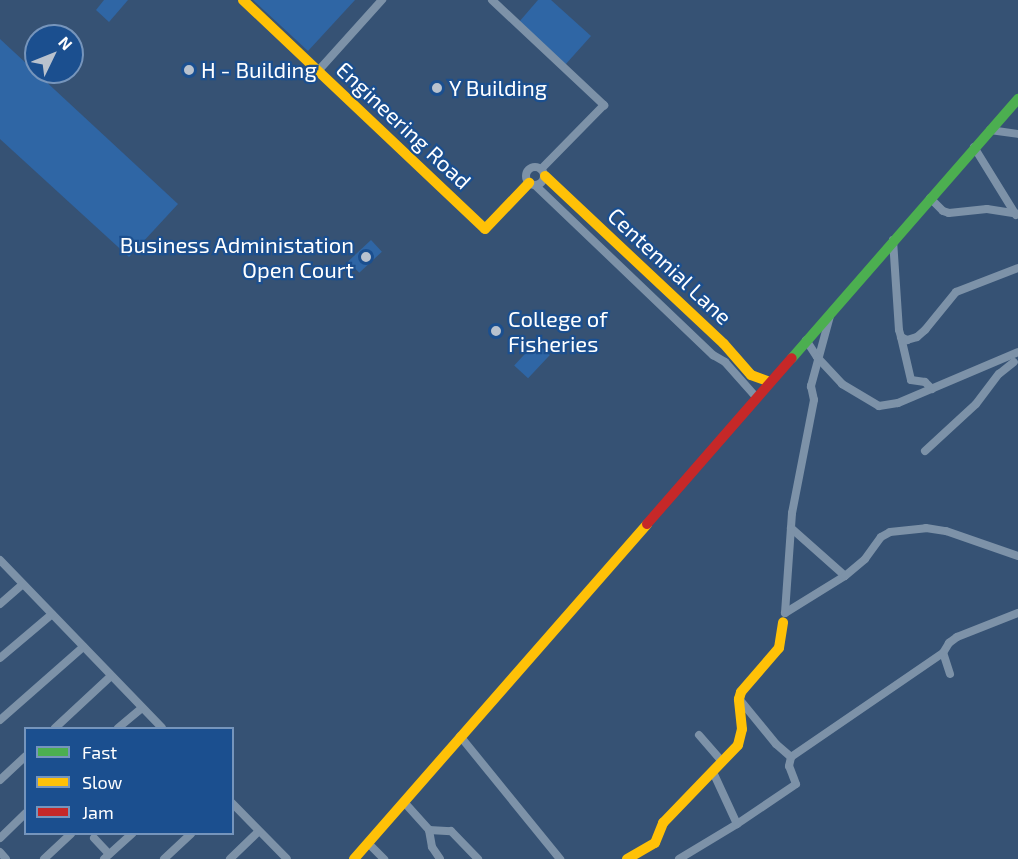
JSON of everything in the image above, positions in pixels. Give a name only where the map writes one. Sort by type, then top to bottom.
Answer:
[{"type":"street","name":"Engineering Road","points":[[243,0],[485,229],[532,184]]},
{"type":"street","points":[[318,71],[382,0]]},
{"type":"street","points":[[492,0],[604,105],[543,172],[541,183],[532,184],[526,177],[527,171],[534,166],[543,172]]},
{"type":"street","points":[[354,859],[1018,99]]},
{"type":"street","points":[[990,130],[1018,134]]},
{"type":"street","points":[[974,147],[1017,215]]},
{"type":"street","name":"Centennial Lane","points":[[543,172],[723,344],[736,367]]},
{"type":"street","name":"Centennial Lane","points":[[532,184],[713,355],[736,367],[748,378],[756,397]]},
{"type":"street","points":[[930,198],[949,213],[987,209],[1017,215]]},
{"type":"street","points":[[586,234],[596,223]]},
{"type":"street","points":[[893,240],[901,338],[911,380],[920,380],[932,388]]},
{"type":"street","points":[[630,276],[641,265]]},
{"type":"street","points":[[901,338],[907,340],[917,337],[956,292],[1018,268]]},
{"type":"street","points":[[679,323],[690,311]]},
{"type":"street","points":[[831,312],[811,386],[814,400],[792,513],[785,613],[845,576],[865,559],[881,537],[899,530],[926,528],[946,531],[1018,556]]},
{"type":"street","points":[[806,340],[817,357],[842,384],[879,406],[898,403],[1018,352]]},
{"type":"street","points":[[713,355],[723,344]]},
{"type":"street","points":[[1005,358],[1016,363]]},
{"type":"street","points":[[925,451],[976,404],[999,374],[1016,363]]},
{"type":"street","name":"Centennial Lane","points":[[748,378],[770,382]]},
{"type":"street","points":[[791,528],[845,576]]},
{"type":"street","points":[[0,560],[160,727]]},
{"type":"street","points":[[0,604],[23,584]]},
{"type":"street","points":[[679,859],[737,824],[796,784],[789,766],[790,757],[944,653],[957,637],[1018,613]]},
{"type":"street","points":[[0,658],[52,614]]},
{"type":"street","points":[[627,859],[655,843],[663,823],[738,745],[741,736],[739,699],[741,692],[779,648],[783,622]]},
{"type":"street","points":[[0,720],[83,647]]},
{"type":"street","points":[[944,653],[950,674]]},
{"type":"street","points":[[57,727],[111,676]]},
{"type":"street","points":[[739,699],[776,744],[790,757]]},
{"type":"street","points":[[120,727],[142,708]]},
{"type":"street","points":[[699,735],[722,761]]},
{"type":"street","points":[[460,736],[560,859]]},
{"type":"street","points":[[0,780],[24,758]]},
{"type":"street","points":[[713,772],[737,824]]},
{"type":"street","points":[[404,802],[429,830],[432,847],[440,859]]},
{"type":"street","points":[[234,804],[287,859]]},
{"type":"street","points":[[0,838],[24,815]]},
{"type":"street","points":[[429,830],[451,831],[478,859]]},
{"type":"street","points":[[230,859],[260,831]]},
{"type":"street","points":[[44,859],[70,835]]},
{"type":"street","points":[[94,838],[106,856],[131,835]]},
{"type":"street","points":[[164,859],[190,835]]},
{"type":"street","points":[[368,843],[384,859]]},
{"type":"street","points":[[0,852],[6,859]]},
{"type":"shaded area","points":[[104,0],[128,0],[109,22],[96,10]]},
{"type":"shaded area","points":[[253,0],[355,0],[308,51]]},
{"type":"shaded area","points":[[538,0],[551,0],[591,36],[565,65],[519,22]]},
{"type":"shaded area","points":[[0,39],[24,61],[24,84],[49,84],[178,204],[129,257],[0,139]]},
{"type":"shaded area","name":"Business Administation Open Court","points":[[371,240],[382,252],[359,273],[348,261]]},
{"type":"shaded area","points":[[536,342],[550,355],[528,378],[514,365]]},
{"type":"traffic: fast","points":[[792,358],[1018,99]]},
{"type":"traffic: slow","points":[[243,0],[485,229],[529,183]]},
{"type":"traffic: slow","points":[[545,176],[724,344],[751,375],[770,382]]},
{"type":"traffic: slow","points":[[354,859],[647,524]]},
{"type":"traffic: slow","points":[[627,859],[655,843],[663,823],[738,745],[742,729],[739,699],[741,692],[779,648],[783,622]]},
{"type":"traffic: jam","points":[[647,524],[792,358]]},
{"type":"place","name":"H - Building","points":[[189,70]]},
{"type":"place","name":"Y Building","points":[[437,88]]},
{"type":"place","name":"Business Administation Open Court","points":[[366,257]]},
{"type":"place","name":"College of Fisheries","points":[[496,331]]}]
